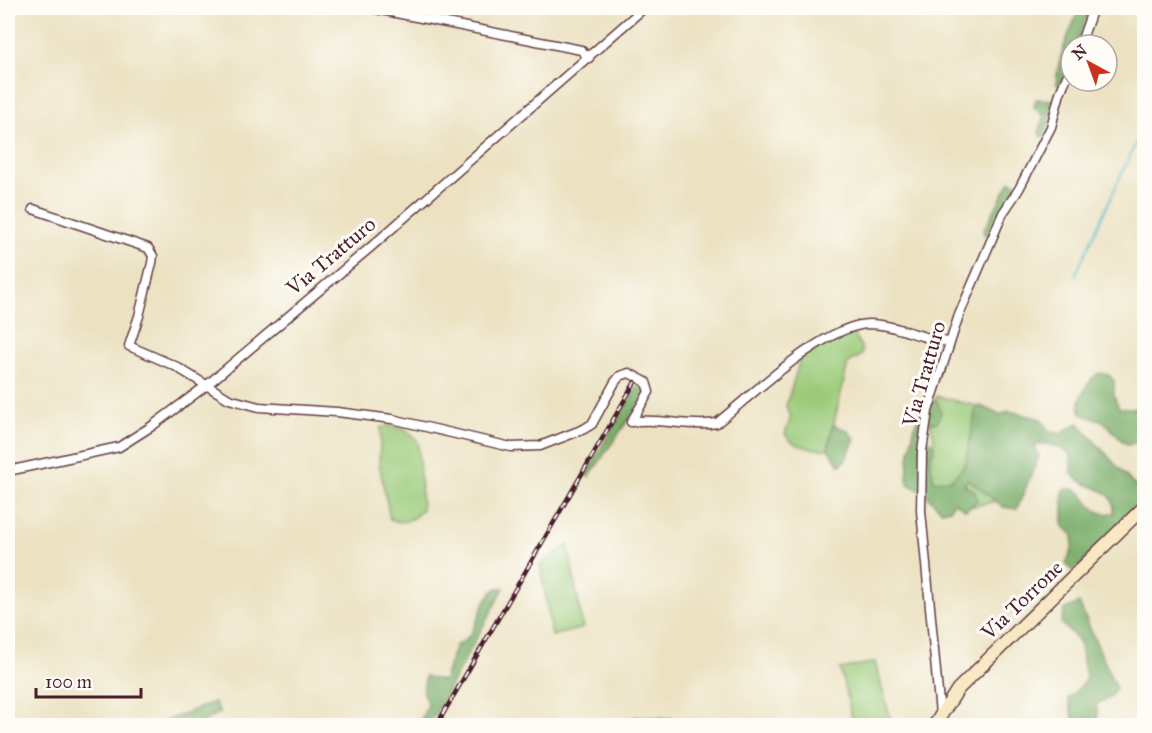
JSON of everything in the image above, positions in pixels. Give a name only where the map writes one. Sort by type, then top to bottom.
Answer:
[{"type":"main road","name":"Via Torrone","points":[[937,722],[958,689],[1144,507]]},
{"type":"street","points":[[371,8],[581,50],[589,58]]},
{"type":"street","name":"Via Tratturo","points":[[8,471],[118,447],[207,385],[589,58],[644,8]]},
{"type":"street","points":[[1084,33],[1093,8]]},
{"type":"street","name":"Via Tratturo","points":[[937,722],[921,512],[920,477],[928,411],[950,342],[1003,213],[1019,189],[1051,127],[1060,93]]},
{"type":"street","points":[[33,209],[148,248],[153,256],[152,263],[129,346],[176,366],[229,399],[259,407],[392,419],[511,447],[540,446],[592,424],[615,382],[620,376],[629,373],[646,382],[649,392],[630,422],[647,419],[706,425],[717,423],[780,369],[849,329],[869,324],[950,342]]},
{"type":"green space","points":[[1080,8],[1090,8],[1081,33],[1069,33]]},
{"type":"green space","points":[[1059,65],[1059,85],[1056,84]]},
{"type":"green space","points":[[1036,99],[1056,100],[1045,136],[1042,137],[1039,133],[1044,116],[1034,107]]},
{"type":"green space","points":[[1010,181],[1017,184],[988,239],[983,232]]},
{"type":"green space","points":[[852,330],[862,349],[862,355],[848,363],[828,449],[798,445],[785,434],[791,417],[786,406],[801,356]]},
{"type":"green space","points":[[1099,373],[1109,375],[1114,381],[1114,396],[1119,408],[1136,408],[1144,418],[1144,440],[1128,445],[1104,422],[1082,414],[1081,398],[1087,386]]},
{"type":"green space","points":[[641,381],[648,391],[589,477],[585,474]]},
{"type":"green space","points":[[937,396],[980,407],[976,408],[971,444],[963,468],[956,476],[946,481],[934,481],[930,468],[934,446],[931,424],[937,422],[934,401]]},
{"type":"green space","points":[[937,401],[941,413],[937,422],[924,423],[921,441],[931,441],[935,447],[929,458],[934,481],[951,480],[965,465],[976,408],[981,406],[1000,415],[1009,411],[1041,419],[1048,430],[1060,434],[1078,423],[1135,486],[1144,487],[1144,501],[1073,572],[1066,563],[1072,550],[1073,535],[1063,526],[1063,490],[1078,491],[1096,511],[1114,513],[1113,503],[1103,491],[1075,477],[1071,470],[1071,455],[1059,447],[1049,444],[1035,446],[1039,456],[1017,509],[1003,507],[968,479],[964,485],[975,492],[977,500],[966,510],[954,502],[950,509],[942,511],[924,493],[908,484],[907,477],[916,422],[928,405]]},
{"type":"green space","points":[[833,425],[847,430],[855,439],[845,461],[840,465],[828,449]]},
{"type":"green space","points":[[391,426],[410,433],[418,443],[422,509],[416,516],[404,522],[390,519],[379,463],[381,427]]},
{"type":"green space","points":[[968,479],[996,501],[970,507],[977,500],[964,484]]},
{"type":"green space","points":[[568,545],[583,628],[552,636],[540,565]]},
{"type":"green space","points":[[497,588],[504,588],[429,725],[418,725],[428,705],[423,693],[425,676],[443,681],[456,645],[470,635],[485,601]]},
{"type":"green space","points":[[1079,603],[1116,688],[1110,698],[1097,704],[1098,725],[1075,725],[1068,698],[1082,685],[1086,677],[1079,641],[1061,623],[1065,609]]},
{"type":"green space","points":[[875,662],[892,725],[854,725],[840,669]]},
{"type":"green space","points":[[214,702],[220,713],[196,725],[163,725],[162,722]]},
{"type":"green space","points":[[635,717],[671,718],[672,720],[665,725],[636,725]]},
{"type":"waterway","points":[[1075,276],[1144,125]]},
{"type":"railway","points":[[436,726],[635,382]]}]
